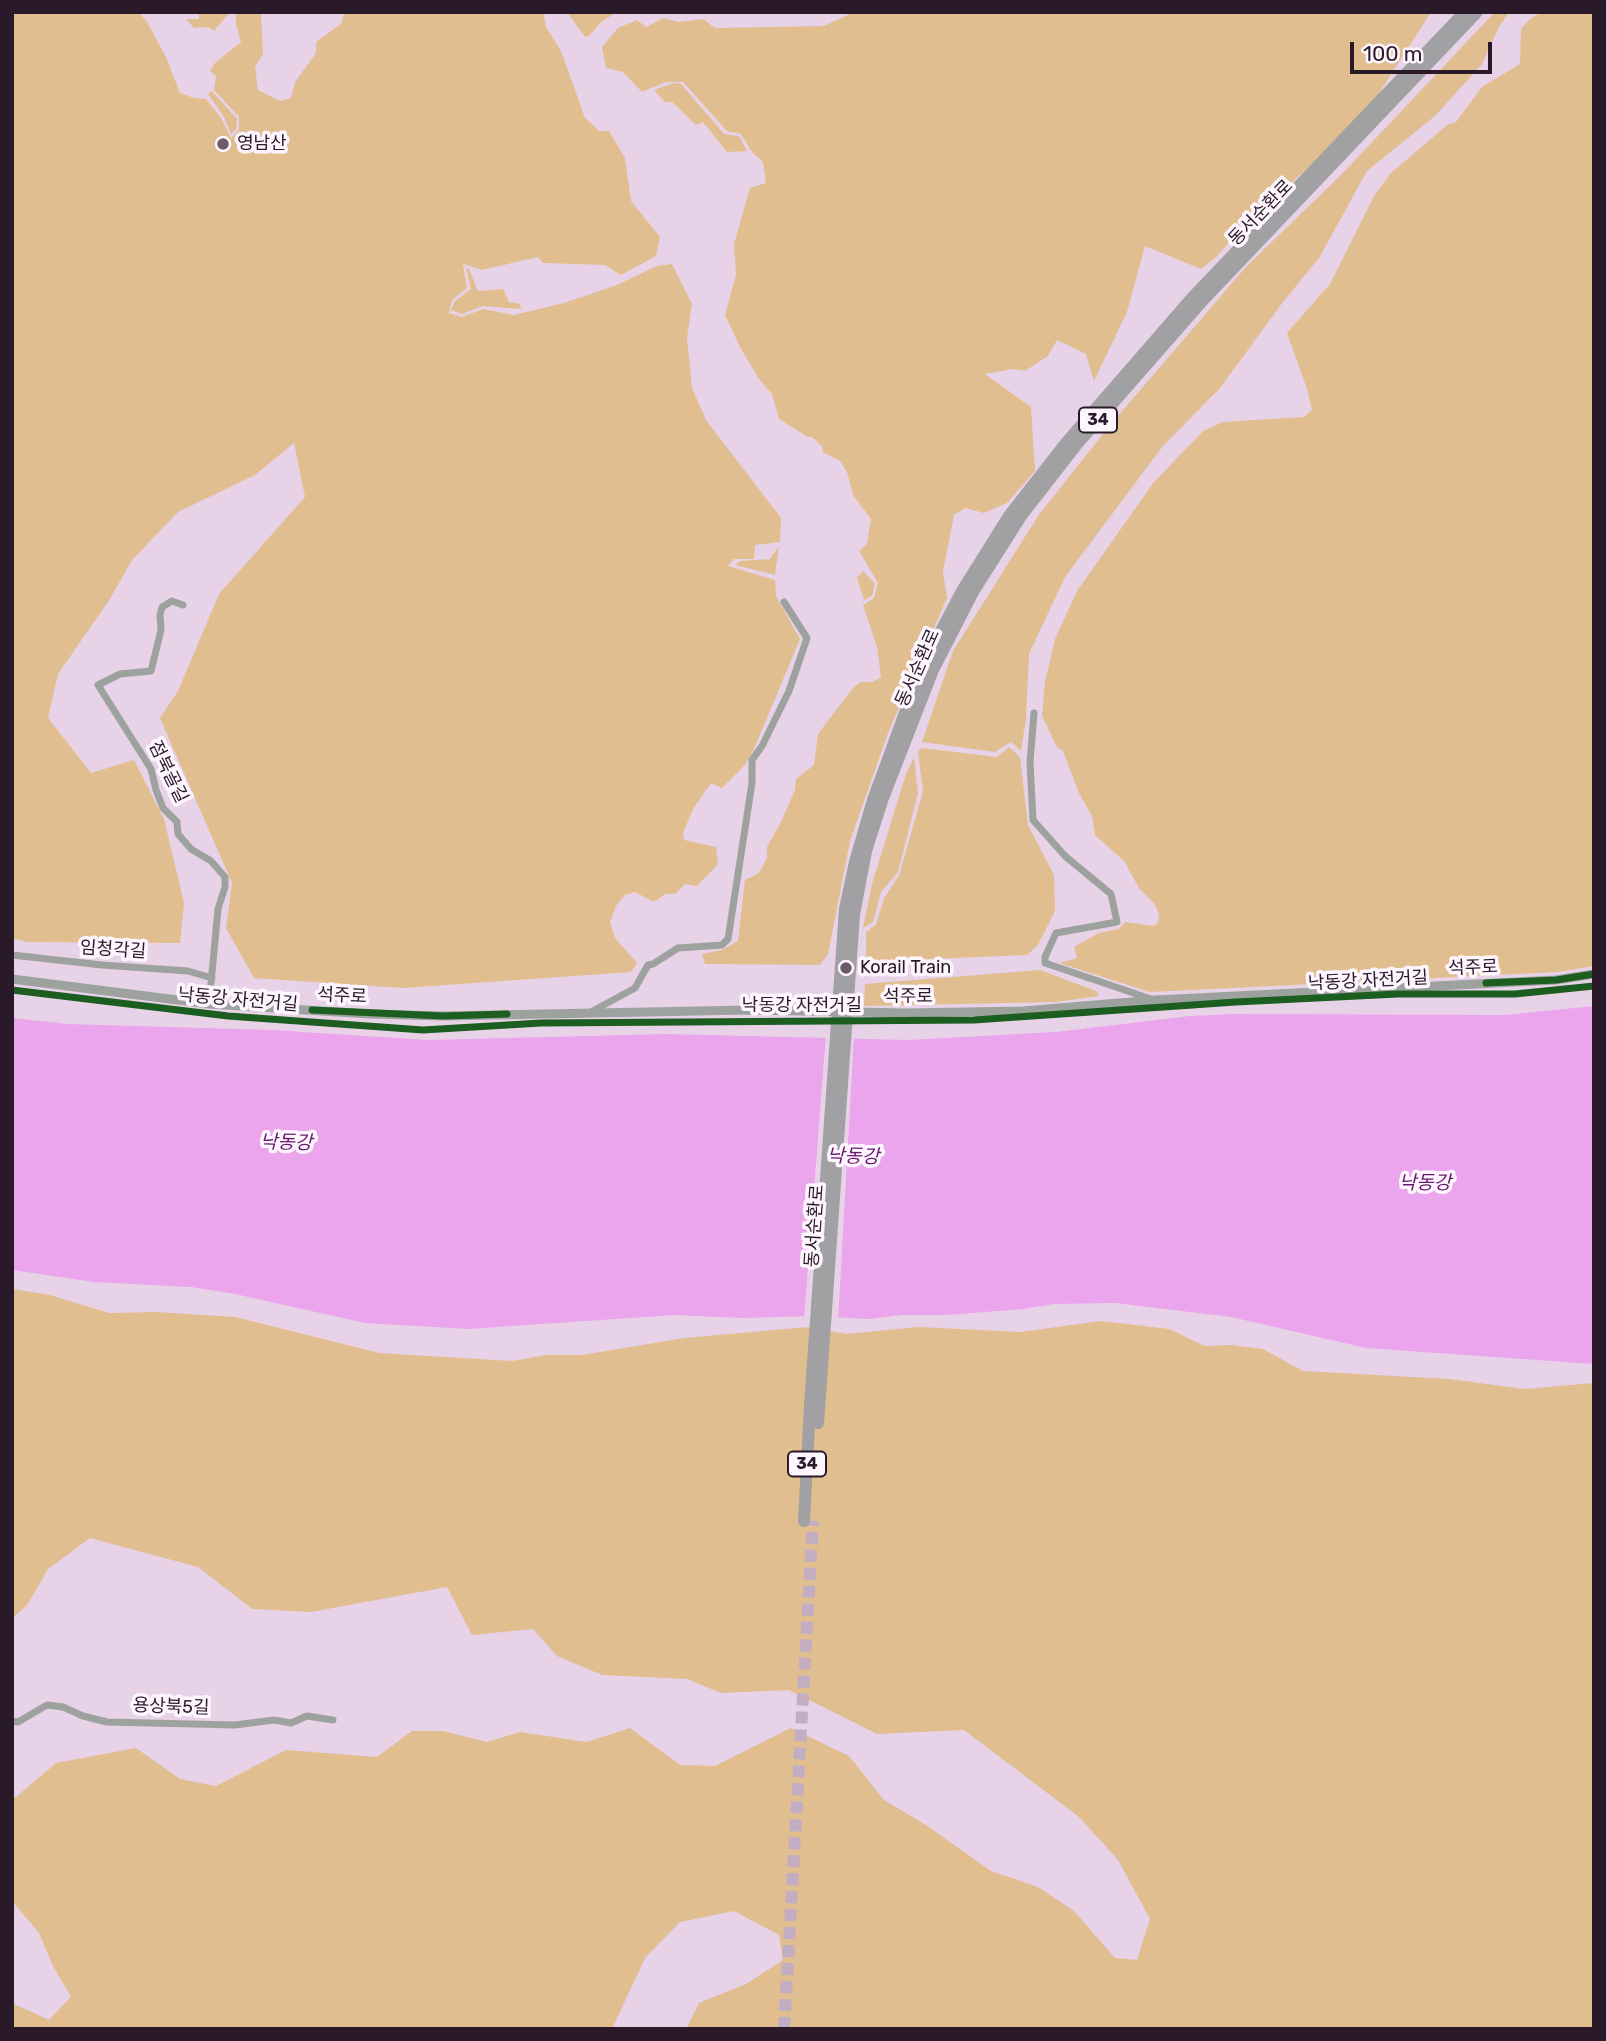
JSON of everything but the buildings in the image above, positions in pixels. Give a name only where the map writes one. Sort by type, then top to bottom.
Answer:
[{"type":"highway","name":"동서순환로","points":[[1465,12],[1192,298],[1066,443],[1009,516],[962,591],[921,669],[873,800],[855,862],[850,912],[810,1406],[808,1521],[818,1423],[850,912],[883,798],[933,670],[973,592],[1021,516],[1077,444],[1204,299],[1477,12]]},
{"type":"street","name":"점북골길","points":[[183,605],[172,601],[162,607],[161,630],[151,671],[120,674],[98,685],[151,769],[163,808],[177,822],[178,834],[191,849],[211,861],[225,877],[225,887],[218,909],[209,1004]]},
{"type":"street","points":[[591,1012],[635,988],[648,965],[678,948],[722,944],[728,939],[752,783],[752,760],[762,746],[789,691],[807,638],[784,601]]},
{"type":"street","points":[[1034,713],[1030,762],[1033,820],[1065,856],[1111,894],[1117,922],[1056,933],[1045,963],[1155,1000]]},
{"type":"street","name":"임청각길","points":[[12,955],[188,971],[212,978]]},
{"type":"street","name":"석주로","points":[[12,979],[209,1004],[443,1016],[591,1012],[1023,1011],[1155,1000],[1556,980],[1594,974]]},
{"type":"street","name":"용상북5길","points":[[12,1721],[18,1722],[47,1705],[63,1707],[107,1722],[235,1725],[274,1720],[291,1723],[307,1716],[333,1720]]},
{"type":"shaded area","points":[[12,12],[139,12],[166,57],[180,93],[206,99],[221,118],[231,138],[239,130],[239,117],[214,90],[216,76],[210,71],[215,63],[241,42],[236,12],[261,12],[263,54],[255,67],[258,90],[280,101],[291,98],[295,82],[316,53],[316,42],[341,24],[345,12],[543,12],[546,27],[561,51],[585,118],[599,131],[609,131],[625,158],[631,201],[660,237],[656,256],[621,275],[605,265],[543,263],[538,257],[482,270],[463,264],[467,288],[452,300],[449,313],[462,317],[483,309],[514,315],[564,303],[617,285],[657,266],[672,264],[692,304],[687,338],[692,388],[706,420],[781,518],[780,542],[755,545],[754,559],[734,559],[728,566],[775,580],[776,596],[800,639],[745,765],[722,788],[711,783],[693,809],[683,833],[684,840],[716,847],[718,864],[697,886],[685,884],[675,894],[665,894],[654,902],[635,892],[625,895],[616,906],[610,922],[615,938],[637,963],[631,972],[403,988],[254,978],[226,928],[232,883],[160,718],[178,691],[219,594],[305,497],[294,443],[255,475],[178,512],[132,560],[110,599],[58,674],[48,718],[91,773],[134,760],[164,819],[184,903],[180,943],[26,942],[12,938]]},
{"type":"shaded area","points":[[199,12],[230,12],[214,31],[208,27],[194,28],[186,19],[199,19]]},
{"type":"shaded area","points":[[567,12],[617,12],[585,37]]},
{"type":"shaded area","points":[[854,12],[1431,12],[1367,112],[1216,257],[1201,269],[1145,246],[1127,312],[1094,381],[1086,354],[1057,340],[1048,356],[1025,371],[1012,369],[985,374],[1031,407],[1035,471],[1007,503],[984,513],[965,508],[954,515],[943,572],[947,598],[888,733],[850,841],[828,954],[820,965],[705,964],[702,954],[722,950],[738,941],[745,880],[759,873],[767,858],[767,847],[795,790],[796,779],[814,765],[818,734],[852,689],[861,682],[873,682],[881,677],[877,647],[863,605],[874,598],[878,583],[859,551],[867,544],[871,519],[853,495],[847,472],[840,461],[823,452],[822,446],[812,437],[779,419],[772,394],[759,379],[741,349],[725,315],[736,275],[734,244],[750,188],[766,183],[763,162],[752,152],[741,134],[727,131],[683,82],[666,82],[642,92],[623,72],[606,68],[602,47],[618,28],[637,20],[646,27],[663,18],[678,22],[703,19],[715,28],[824,26]]},
{"type":"shaded area","points":[[1495,12],[1509,12],[1482,64],[1435,116],[1367,171],[1319,258],[1220,388],[1163,446],[1065,577],[1029,654],[1026,718],[1021,751],[1011,742],[995,752],[922,742],[953,651],[1038,516],[1111,424],[1245,268],[1340,176]]},
{"type":"shaded area","points":[[1542,12],[1594,12],[1594,966],[1558,972],[1150,992],[1059,963],[1077,958],[1074,947],[1099,933],[1119,929],[1125,922],[1154,926],[1158,922],[1159,914],[1154,903],[1139,888],[1124,861],[1095,835],[1092,816],[1079,793],[1063,751],[1057,747],[1042,716],[1045,682],[1055,639],[1077,591],[1154,482],[1203,431],[1223,422],[1304,417],[1312,410],[1287,333],[1330,284],[1374,196],[1390,174],[1447,125],[1456,122],[1482,87],[1520,64],[1521,29],[1530,19]]},
{"type":"shaded area","points":[[674,83],[681,84],[724,134],[739,136],[747,151],[727,152],[703,122],[696,125],[672,102],[665,102],[654,90]]},
{"type":"shaded area","points":[[212,91],[237,119],[236,129],[231,134],[224,117],[208,94]]},
{"type":"shaded area","points":[[466,268],[469,269],[478,291],[503,289],[509,302],[520,304],[521,309],[483,306],[462,314],[451,310],[455,301],[471,289]]},
{"type":"shaded area","points":[[779,546],[775,575],[735,565],[740,561],[770,559]]},
{"type":"shaded area","points":[[863,571],[875,584],[872,596],[864,600],[857,578]]},
{"type":"shaded area","points":[[1009,747],[1020,757],[1028,825],[1054,875],[1055,911],[1038,945],[1027,955],[881,961],[866,958],[866,932],[876,925],[884,898],[899,876],[923,791],[918,752],[921,748],[997,757]]},
{"type":"shaded area","points":[[914,757],[918,793],[898,872],[881,892],[873,922],[863,928],[872,884],[906,774]]},
{"type":"shaded area","points":[[1040,970],[1096,991],[1099,996],[1056,1002],[864,1006],[865,984]]},
{"type":"shaded area","points":[[12,1289],[50,1295],[109,1313],[157,1312],[235,1317],[379,1353],[512,1361],[547,1355],[582,1355],[684,1338],[808,1327],[846,1334],[919,1327],[1020,1332],[1101,1321],[1169,1329],[1205,1346],[1231,1345],[1263,1349],[1303,1371],[1449,1379],[1525,1389],[1594,1383],[1594,2029],[686,2029],[699,2003],[746,1984],[783,1960],[779,1935],[734,1911],[680,1922],[645,1958],[612,2029],[12,2029],[12,2003],[49,2020],[71,1997],[53,1966],[39,1933],[12,1901],[12,1798],[56,1763],[136,1748],[180,1779],[216,1786],[286,1750],[377,1757],[412,1731],[443,1731],[487,1742],[520,1732],[587,1742],[630,1728],[680,1765],[715,1766],[791,1728],[849,1756],[884,1800],[926,1825],[991,1871],[1038,1887],[1074,1911],[1115,1958],[1137,1960],[1150,1919],[1118,1860],[1079,1817],[964,1730],[877,1734],[789,1690],[721,1693],[687,1679],[602,1675],[557,1656],[533,1629],[472,1635],[447,1587],[311,1612],[252,1609],[198,1567],[90,1538],[48,1569],[27,1605],[12,1619]]},
{"type":"water","name":"낙동강","points":[[1594,1006],[1594,1364],[1366,1348],[1231,1317],[1115,1303],[1054,1304],[1023,1309],[869,1319],[674,1315],[468,1329],[365,1323],[191,1287],[94,1282],[12,1270],[12,1018],[67,1024],[272,1030],[428,1040],[667,1034],[909,1040],[1056,1032],[1190,1016],[1505,1015]]},
{"type":"pier","points":[[826,1034],[854,1035],[838,1322],[804,1320]]},
{"type":"tunnel","points":[[784,2029],[813,1521]]},
{"type":"cycle path","points":[[1486,983],[1556,980],[1594,974]]},
{"type":"cycle path","name":"낙동강 자전거길","points":[[12,990],[228,1016],[423,1030],[541,1023],[974,1020],[1398,994],[1515,994],[1594,986]]},
{"type":"cycle path","points":[[312,1010],[443,1016],[507,1014]]},
{"type":"place","name":"영남산","points":[[223,144]]},
{"type":"place","name":"Korail Train","points":[[846,968]]}]
